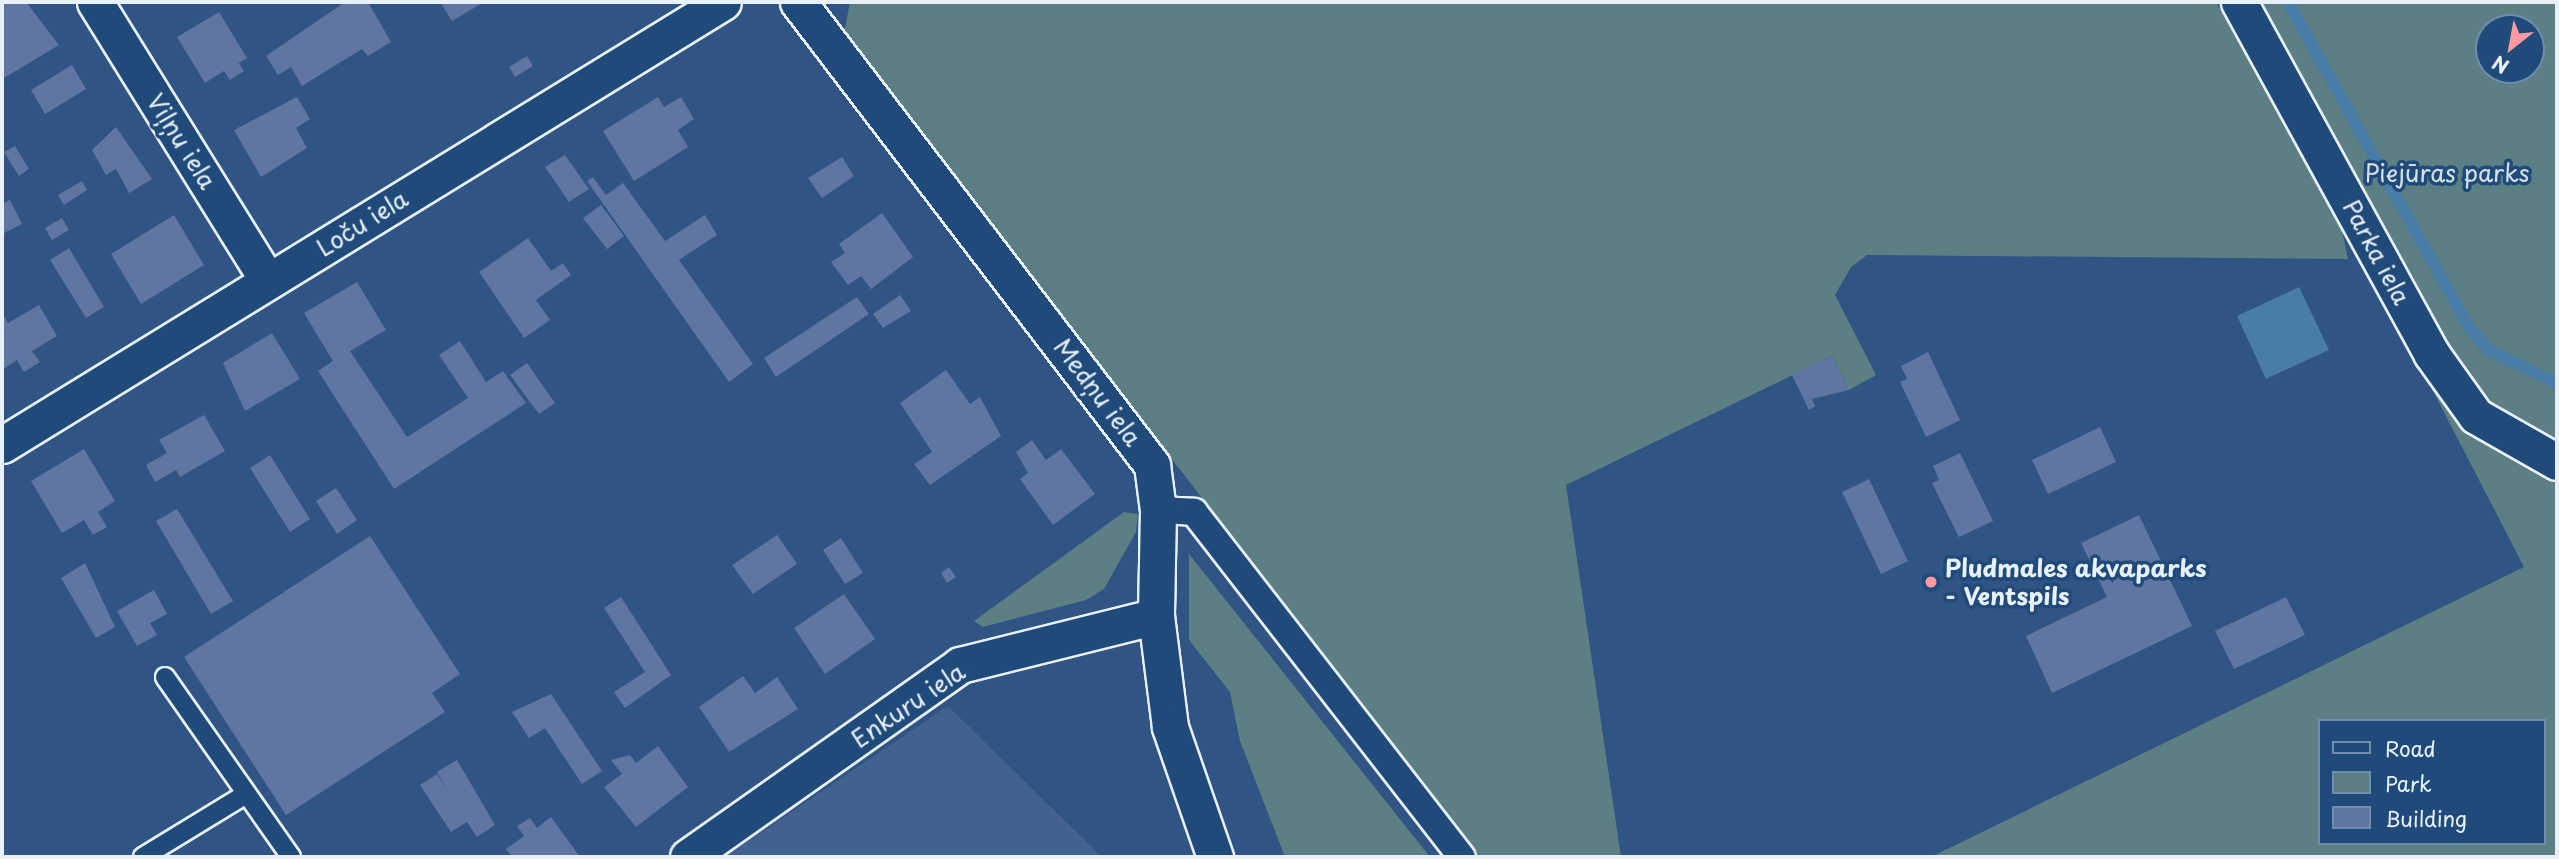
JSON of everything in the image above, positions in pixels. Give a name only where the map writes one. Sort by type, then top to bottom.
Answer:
[{"type":"street","name":"Viļņu iela","points":[[96,2],[268,281]]},
{"type":"street","name":"Loču iela","points":[[2,445],[723,2]]},
{"type":"street","name":"Medņu iela","points":[[798,2],[1135,438],[1152,465],[1158,510],[1156,615],[1170,727],[1215,857]]},
{"type":"street","name":"Parka iela","points":[[2239,2],[2431,353],[2476,416],[2557,463]]},
{"type":"street","points":[[1158,510],[1194,512],[1462,857]]},
{"type":"street","name":"Enkuru iela","points":[[688,857],[960,665],[1156,615]]},
{"type":"lane","points":[[164,677],[243,796],[290,857]]},
{"type":"lane","points":[[142,857],[243,796]]},
{"type":"shaded area","points":[[2299,287],[2329,350],[2266,379],[2237,316]]},
{"type":"shaded area","points":[[948,706],[1102,857],[725,857]]},
{"type":"green space","points":[[850,2],[2216,2],[2340,221],[2348,259],[1867,255],[1851,267],[1835,295],[1876,375],[1849,390],[1832,356],[1566,485],[1621,857],[1479,857],[844,34]]},
{"type":"green space","name":"Piejūras parks","points":[[2232,2],[2557,2],[2557,857],[1931,857],[2524,567]]},
{"type":"green space","points":[[1124,512],[1138,514],[1136,532],[1104,589],[1086,600],[983,627],[974,621]]},
{"type":"green space","points":[[1189,554],[1430,857],[1285,857],[1240,741],[1230,692],[1189,640]]},
{"type":"building","points":[[2,2],[26,2],[59,45],[4,78]]},
{"type":"building","points":[[345,2],[368,2],[391,42],[368,56],[362,49],[302,86],[291,67],[278,75],[266,56]]},
{"type":"building","points":[[440,2],[484,2],[452,21]]},
{"type":"building","points":[[219,12],[247,58],[239,63],[244,71],[230,80],[224,71],[205,83],[177,37]]},
{"type":"building","points":[[527,56],[533,66],[515,77],[509,67]]},
{"type":"building","points":[[72,65],[86,89],[45,114],[31,90]]},
{"type":"building","points":[[297,97],[310,119],[296,128],[307,148],[261,177],[234,130]]},
{"type":"building","points":[[658,97],[664,107],[681,97],[694,119],[678,130],[688,147],[634,181],[603,131]]},
{"type":"building","points":[[116,127],[152,179],[129,193],[116,169],[106,175],[92,150]]},
{"type":"building","points":[[15,146],[29,169],[19,176],[4,152]]},
{"type":"building","points":[[565,155],[589,189],[569,202],[545,167]]},
{"type":"building","points":[[842,157],[854,176],[822,198],[808,178]]},
{"type":"building","points":[[593,177],[606,195],[623,183],[665,241],[705,215],[717,235],[679,260],[753,364],[729,382],[587,181]]},
{"type":"building","points":[[82,181],[87,190],[64,205],[58,195]]},
{"type":"building","points":[[10,200],[22,224],[2,234],[2,204]]},
{"type":"building","points":[[601,205],[624,236],[607,249],[583,218]]},
{"type":"building","points":[[882,213],[913,257],[871,289],[861,276],[848,285],[831,262],[845,253],[839,244]]},
{"type":"building","points":[[174,215],[204,265],[141,304],[111,254]]},
{"type":"building","points":[[62,218],[69,230],[52,240],[45,228]]},
{"type":"building","points":[[528,238],[551,271],[563,263],[571,275],[536,300],[550,320],[524,338],[479,272]]},
{"type":"building","points":[[69,248],[104,307],[86,318],[50,260]]},
{"type":"building","points":[[357,282],[386,330],[350,351],[407,437],[468,398],[439,355],[460,341],[486,382],[503,371],[526,403],[394,489],[318,371],[333,361],[304,313]]},
{"type":"building","points":[[900,295],[911,311],[883,328],[873,314]]},
{"type":"building","points":[[857,297],[869,314],[776,377],[764,358]]},
{"type":"building","points":[[39,305],[57,336],[32,351],[40,362],[24,372],[17,360],[2,370],[2,313],[8,323]]},
{"type":"building","points":[[272,333],[300,379],[245,411],[223,363]]},
{"type":"building","points":[[1928,352],[1960,420],[1926,437],[1900,382],[1907,379],[1901,366]]},
{"type":"building","points":[[1832,356],[1849,390],[1812,399],[1815,406],[1809,410],[1792,375]]},
{"type":"building","points":[[527,363],[555,403],[539,414],[510,375]]},
{"type":"building","points":[[946,370],[970,404],[980,397],[1001,436],[930,485],[914,464],[932,452],[900,403]]},
{"type":"building","points":[[204,415],[225,451],[180,477],[176,470],[155,482],[146,465],[167,453],[159,440]]},
{"type":"building","points":[[2100,427],[2116,462],[2048,494],[2032,460]]},
{"type":"building","points":[[1032,440],[1046,460],[1061,449],[1095,494],[1053,525],[1020,479],[1028,473],[1016,452]]},
{"type":"building","points":[[84,449],[115,501],[98,512],[107,527],[93,535],[84,520],[62,533],[31,481]]},
{"type":"building","points":[[1960,453],[1993,521],[1959,537],[1932,483],[1939,480],[1933,466]]},
{"type":"building","points":[[270,455],[310,519],[290,532],[250,468]]},
{"type":"building","points":[[1869,479],[1908,561],[1881,574],[1842,492]]},
{"type":"building","points":[[336,488],[357,520],[337,534],[316,501]]},
{"type":"building","points":[[177,509],[233,601],[211,614],[156,521]]},
{"type":"building","points":[[2139,515],[2192,626],[2052,693],[2026,636],[2107,597],[2081,543]]},
{"type":"building","points":[[777,535],[797,564],[753,594],[732,565]]},
{"type":"building","points":[[370,536],[460,674],[432,693],[445,712],[286,815],[184,657]]},
{"type":"building","points":[[841,538],[863,573],[845,584],[823,550]]},
{"type":"building","points":[[85,563],[115,627],[96,638],[61,578]]},
{"type":"building","points":[[949,567],[956,577],[947,583],[941,573]]},
{"type":"building","points":[[154,590],[167,614],[150,623],[157,635],[137,646],[117,611]]},
{"type":"building","points":[[844,594],[875,639],[825,674],[794,628]]},
{"type":"building","points":[[621,597],[671,675],[625,708],[614,692],[645,672],[604,608]]},
{"type":"building","points":[[2286,597],[2305,635],[2234,669],[2215,631]]},
{"type":"building","points":[[743,676],[755,693],[777,677],[798,709],[729,752],[699,707]]},
{"type":"building","points":[[551,694],[602,771],[582,784],[545,728],[529,738],[512,712]]},
{"type":"building","points":[[658,746],[688,787],[636,827],[604,787],[622,774],[611,760],[630,755],[636,763]]},
{"type":"building","points":[[457,760],[495,825],[477,837],[467,822],[451,832],[420,785],[437,774],[448,791],[437,772]]},
{"type":"building","points":[[551,817],[580,857],[512,857],[506,849],[524,836],[517,826],[530,818],[537,828]]},
{"type":"waterway","points":[[2288,2],[2469,327],[2488,350],[2557,383]]},
{"type":"place","name":"Pludmales akvaparks - Ventspils","points":[[1931,582]]}]
